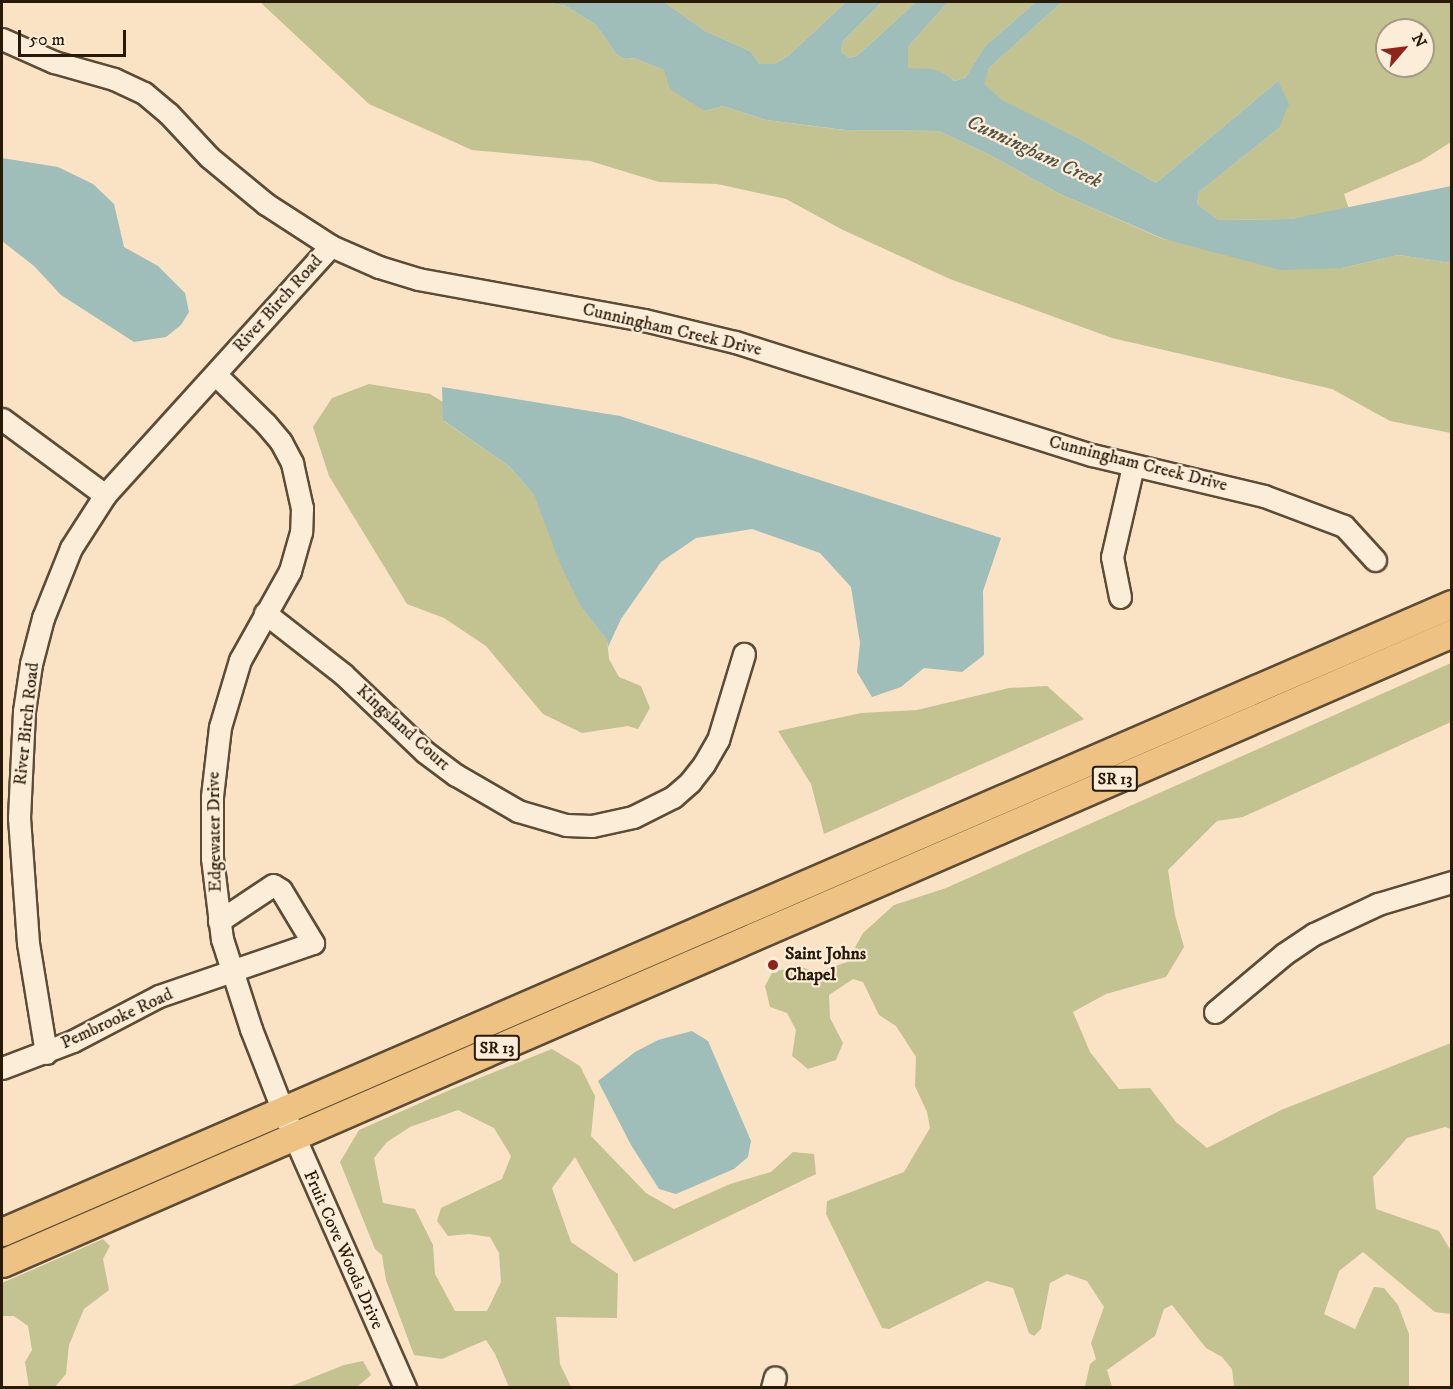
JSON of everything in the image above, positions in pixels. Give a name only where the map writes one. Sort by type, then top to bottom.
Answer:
[{"type":"main road","name":"SR 13","points":[[2,1232],[1452,604]]},
{"type":"main road","name":"SR 13","points":[[2,1263],[1452,633]]},
{"type":"main road","points":[[800,886],[809,912]]},
{"type":"street","name":"Cunningham Creek Drive","points":[[2,39],[54,62],[114,78],[144,93],[230,176],[266,204],[331,246],[378,267],[418,279],[644,320],[735,342],[802,361],[1017,433],[1133,466],[1224,484],[1264,496],[1344,526],[1376,560]]},
{"type":"street","name":"River Birch Road","points":[[46,1053],[28,943],[21,865],[20,771],[24,711],[31,664],[55,583],[71,548],[105,495],[331,246]]},
{"type":"street","name":"Edgewater Drive","points":[[216,375],[281,442],[292,463],[302,508],[297,552],[290,571],[240,660],[220,727],[215,761],[212,858],[219,921],[251,1029],[283,1112]]},
{"type":"street","points":[[2,419],[105,495]]},
{"type":"street","points":[[1120,597],[1112,557],[1133,466]]},
{"type":"street","name":"Kingsland Court","points":[[265,613],[343,674],[425,752],[456,775],[518,811],[567,825],[592,826],[633,818],[673,796],[690,782],[718,740],[744,654]]},
{"type":"street","points":[[1215,1012],[1284,954],[1314,934],[1378,904],[1452,882]]},
{"type":"street","name":"Pembrooke Road","points":[[2,1068],[46,1053],[159,996],[313,943],[281,890],[273,885],[219,921]]},
{"type":"street","name":"Fruit Cove Woods Drive","points":[[283,1112],[405,1388]]},
{"type":"shaded area","points":[[260,2],[545,2],[566,6],[596,25],[617,55],[626,59],[634,58],[664,70],[705,111],[723,106],[766,120],[844,130],[939,131],[990,155],[1060,194],[1163,239],[1342,268],[1398,255],[1451,263],[1451,433],[1390,421],[1332,389],[1112,338],[950,279],[843,230],[786,199],[717,184],[659,182],[590,161],[472,150],[369,104]]},
{"type":"shaded area","points":[[664,2],[846,2],[788,56],[774,64],[760,64],[750,51],[705,31]]},
{"type":"shaded area","points":[[882,2],[916,2],[857,56],[850,58],[841,52],[843,41]]},
{"type":"shaded area","points":[[948,2],[1036,2],[985,46],[965,78],[954,81],[946,74],[908,68],[908,47]]},
{"type":"shaded area","points":[[1062,2],[1451,2],[1451,142],[1421,161],[1344,194],[1349,209],[1291,219],[1219,220],[1197,204],[1199,192],[1279,128],[1278,81],[1156,183],[1082,140],[1002,101],[983,84],[989,68]]},
{"type":"shaded area","points":[[369,384],[430,394],[443,402],[444,421],[510,467],[534,495],[581,607],[607,640],[609,659],[619,677],[641,686],[650,708],[638,729],[628,726],[582,733],[543,714],[486,646],[444,618],[407,604],[329,476],[313,427],[332,398]]},
{"type":"shaded area","points":[[1451,663],[1451,722],[1243,817],[1217,821],[1168,870],[1175,915],[1184,947],[1166,977],[1106,994],[1073,1012],[1090,1052],[1119,1089],[1150,1088],[1176,1122],[1207,1148],[1281,1110],[1451,1043],[1451,1129],[1445,1127],[1407,1138],[1373,1177],[1376,1209],[1439,1231],[1451,1251],[1451,1314],[1435,1312],[1363,1252],[1339,1271],[1324,1314],[1355,1329],[1374,1287],[1384,1288],[1398,1305],[1409,1334],[1409,1387],[1234,1387],[1232,1369],[1222,1357],[1206,1348],[1172,1305],[1164,1309],[1155,1336],[1107,1370],[1112,1387],[1085,1387],[1090,1364],[1096,1359],[1091,1343],[1104,1307],[1087,1281],[1067,1274],[1050,1283],[1041,1329],[1034,1336],[1029,1333],[1013,1288],[987,1281],[889,1329],[882,1328],[826,1214],[827,1201],[904,1172],[930,1128],[927,1112],[915,1086],[916,1057],[896,1026],[879,1015],[863,982],[853,979],[829,995],[830,1018],[843,1043],[836,1060],[808,1069],[792,1056],[796,1030],[787,1013],[770,1007],[765,986],[773,971],[802,967],[816,973],[847,962],[863,933],[894,905],[946,888]]},
{"type":"shaded area","points":[[1047,686],[1084,719],[824,834],[811,784],[778,731],[861,713],[917,710],[1009,688]]},
{"type":"shaded area","points":[[552,1049],[580,1066],[595,1096],[591,1136],[646,1193],[674,1209],[730,1184],[771,1172],[793,1152],[814,1154],[816,1174],[634,1262],[575,1157],[552,1188],[571,1242],[618,1274],[617,1318],[556,1317],[560,1364],[571,1387],[509,1387],[495,1354],[486,1340],[442,1359],[414,1355],[386,1280],[382,1255],[375,1249],[340,1162],[359,1130],[452,1089]],"holes":[[[458,1110],[494,1128],[511,1156],[502,1179],[441,1208],[437,1221],[448,1236],[469,1234],[490,1237],[499,1253],[501,1282],[487,1311],[455,1311],[435,1274],[433,1245],[415,1209],[383,1203],[374,1158],[387,1142],[410,1127]]]},
{"type":"shaded area","points":[[103,1239],[110,1246],[103,1259],[109,1290],[84,1309],[69,1345],[66,1374],[55,1387],[29,1387],[25,1362],[32,1350],[28,1326],[14,1316],[2,1316],[2,1283]]},
{"type":"shaded area","points":[[363,1361],[371,1375],[357,1387],[289,1387],[344,1365]]},
{"type":"water","name":"Cunningham Creek","points":[[545,2],[664,2],[705,31],[750,51],[760,64],[774,64],[788,56],[846,2],[882,2],[843,41],[841,52],[850,58],[857,56],[916,2],[948,2],[908,47],[908,68],[932,69],[946,74],[954,81],[965,78],[985,46],[1036,2],[1062,2],[989,68],[984,84],[1002,100],[1082,140],[1156,183],[1278,81],[1289,104],[1279,128],[1199,192],[1197,204],[1219,220],[1291,219],[1451,186],[1451,263],[1398,255],[1342,268],[1281,270],[1164,239],[1060,194],[990,155],[939,131],[845,130],[766,120],[723,106],[705,111],[670,89],[664,70],[634,58],[626,59],[617,55],[596,25],[566,6]]},
{"type":"water","points":[[2,158],[58,167],[93,184],[114,204],[124,247],[158,266],[185,293],[189,312],[181,325],[166,337],[134,342],[61,295],[34,266],[2,241]]},
{"type":"water","points":[[442,387],[620,416],[1001,538],[983,591],[984,655],[962,672],[924,668],[901,687],[872,697],[857,672],[860,643],[851,587],[820,553],[752,529],[696,538],[661,562],[621,619],[608,647],[607,640],[581,607],[561,566],[534,495],[510,467],[443,420]]},
{"type":"water","points":[[692,1031],[708,1041],[751,1141],[748,1157],[734,1169],[676,1194],[659,1189],[631,1145],[598,1081],[635,1052],[658,1040]]},
{"type":"place","name":"Saint Johns Chapel","points":[[773,965]]}]
